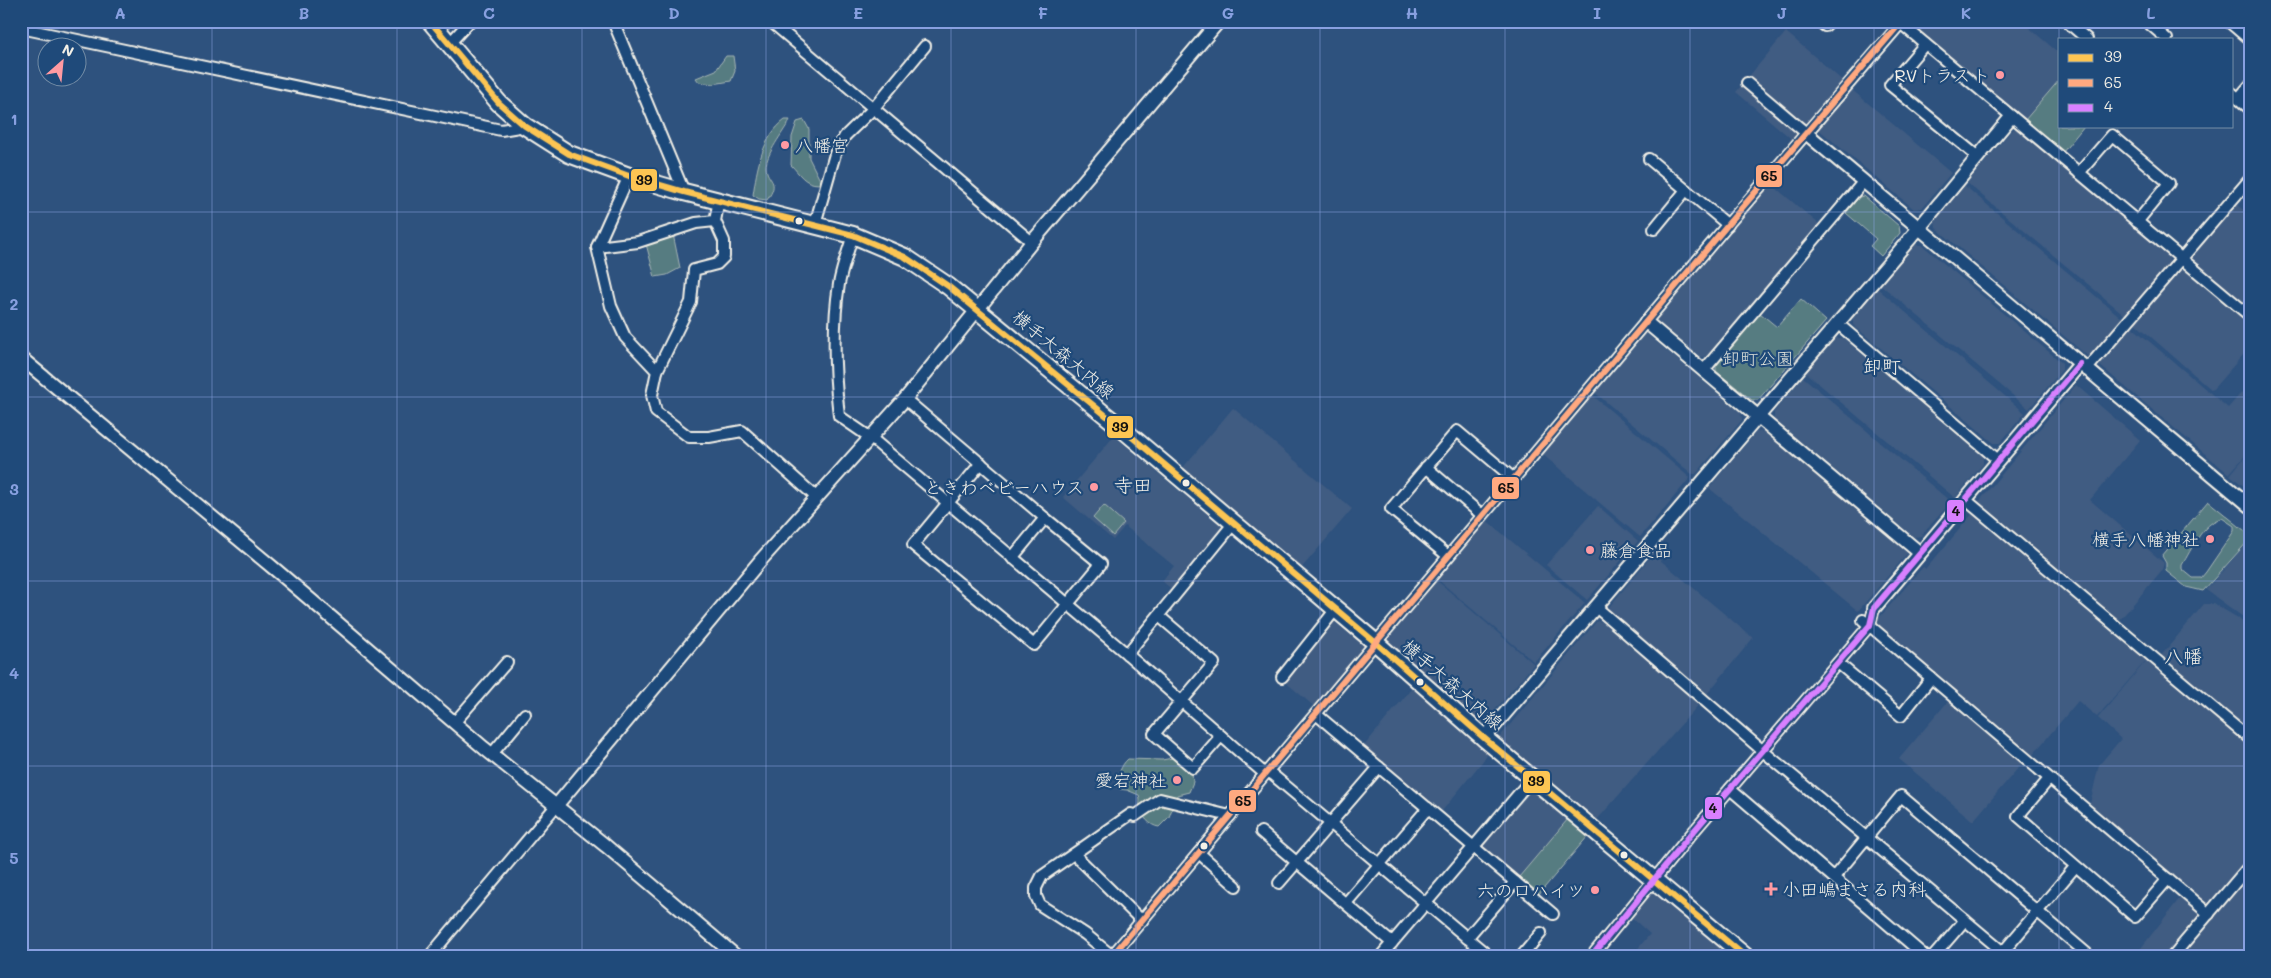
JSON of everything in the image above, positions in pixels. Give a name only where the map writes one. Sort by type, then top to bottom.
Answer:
[{"type":"main road","name":"横手大森大内線","points":[[430,21],[500,103],[525,126],[569,154],[629,176],[684,192],[853,235],[905,257],[978,309],[1376,643],[1484,738],[1533,777],[1746,957]]},
{"type":"street","points":[[449,44],[470,21]]},
{"type":"street","points":[[613,21],[684,192]]},
{"type":"street","points":[[770,21],[1032,242]]},
{"type":"street","points":[[429,957],[816,497],[905,399],[1032,242],[1219,21]]},
{"type":"street","points":[[1819,21],[1825,26],[1830,21]]},
{"type":"street","points":[[2066,21],[2086,38]]},
{"type":"street","points":[[2146,21],[2166,38]]},
{"type":"street","points":[[2228,21],[2250,40]]},
{"type":"street","points":[[1230,816],[1160,799],[1135,816],[1131,814],[1042,876],[1036,888],[1036,896],[1040,905],[1069,922],[1112,956],[1200,853],[1482,515],[1900,22],[2250,316]]},
{"type":"street","points":[[21,28],[501,130],[525,126]]},
{"type":"street","points":[[1925,44],[1890,85],[1978,157]]},
{"type":"street","points":[[815,224],[835,154],[845,136],[873,109],[925,46]]},
{"type":"street","points":[[1747,83],[2250,506]]},
{"type":"street","points":[[2250,85],[2235,96],[2250,109]]},
{"type":"street","points":[[1484,738],[1919,228],[2011,116]]},
{"type":"street","points":[[2079,173],[2112,135],[2168,183],[2136,222]]},
{"type":"street","points":[[1649,159],[1728,225]]},
{"type":"street","points":[[629,176],[597,247],[611,306],[625,337],[657,371]]},
{"type":"street","points":[[1591,957],[1730,789],[1838,663],[1867,623],[1874,608],[1998,460],[2250,179]]},
{"type":"street","points":[[1704,370],[1864,181]]},
{"type":"street","points":[[1654,229],[1686,190]]},
{"type":"street","points":[[719,200],[715,221],[724,241],[724,258],[717,264],[694,270],[690,302],[657,371],[652,394],[656,412],[689,436],[709,438],[742,431],[816,497]]},
{"type":"street","points":[[597,247],[638,242],[696,223],[715,221]]},
{"type":"street","points":[[853,235],[840,282],[834,363],[839,416],[871,438],[1127,654],[1220,736],[1330,823],[1490,957]]},
{"type":"street","points":[[1646,322],[1920,553]]},
{"type":"street","points":[[1837,323],[1998,460]]},
{"type":"street","points":[[21,358],[277,571],[454,723],[737,957]]},
{"type":"street","points":[[905,399],[1101,564],[1034,645],[913,545],[981,463]]},
{"type":"street","points":[[1448,556],[1391,510],[1426,467],[1457,431],[1514,479]]},
{"type":"street","points":[[1426,467],[1482,515]]},
{"type":"street","points":[[1965,499],[2250,739]]},
{"type":"street","points":[[1012,558],[1045,518]]},
{"type":"street","points":[[1127,654],[1233,524]]},
{"type":"street","points":[[1596,607],[1763,751],[2006,954],[2076,867]]},
{"type":"street","points":[[1282,677],[1336,610]]},
{"type":"street","points":[[1159,616],[1214,663],[1154,734],[1193,768],[1220,736]]},
{"type":"street","points":[[1867,623],[2209,914]]},
{"type":"street","points":[[454,723],[507,662]]},
{"type":"street","points":[[1838,663],[1901,716],[1931,678]]},
{"type":"street","points":[[492,754],[525,714]]},
{"type":"street","points":[[1316,714],[1553,914]]},
{"type":"street","points":[[1280,883],[1379,766]]},
{"type":"street","points":[[1380,957],[1533,777]]},
{"type":"street","points":[[2049,779],[2018,816],[2135,917],[2168,879]]},
{"type":"street","points":[[1730,789],[1926,957]]},
{"type":"street","points":[[1834,877],[1901,796],[2091,957]]},
{"type":"street","points":[[1346,903],[1428,808]]},
{"type":"street","points":[[1262,832],[1392,943]]},
{"type":"street","points":[[1200,853],[1236,886]]},
{"type":"street","points":[[1074,854],[1142,921]]},
{"type":"street","points":[[2172,957],[2250,865]]},
{"type":"street","points":[[1467,938],[1516,882]]},
{"type":"street","points":[[1933,957],[1965,920]]},
{"type":"street","points":[[1521,957],[1541,933]]},
{"type":"shaded area","name":"RVトラスト","points":[[1913,21],[2021,21],[2058,52],[2058,81],[2025,120],[1912,25]]},
{"type":"shaded area","points":[[1786,32],[1844,82],[1794,141],[1736,92]]},
{"type":"shaded area","points":[[1851,89],[1951,173],[1922,208],[1914,209],[1817,128]]},
{"type":"shaded area","points":[[2017,128],[2169,256],[2169,263],[2126,316],[1967,183],[2012,130]]},
{"type":"shaded area","points":[[1770,183],[1820,225],[1708,356],[1701,357],[1657,321],[1656,315]]},
{"type":"shaded area","points":[[1965,186],[2123,319],[2090,358],[1936,228],[1935,221]]},
{"type":"shaded area","points":[[2236,203],[2250,215],[2250,309],[2189,258]]},
{"type":"shaded area","points":[[1914,245],[1922,245],[2062,363],[2062,370],[2029,409],[1881,285]]},
{"type":"shaded area","points":[[2182,267],[2250,325],[2250,347],[2212,390],[2135,323]]},
{"type":"shaded area","points":[[1878,289],[2025,413],[2000,443],[1994,443],[1853,325],[1853,318]]},
{"type":"shaded area","points":[[2131,326],[2228,408],[2250,383],[2250,450],[2229,474],[2098,364]]},
{"type":"shaded area","points":[[1643,331],[1741,413],[1742,420],[1696,474],[1692,474],[1593,391]]},
{"type":"shaded area","points":[[1836,338],[1843,338],[1983,456],[1983,464],[1955,498],[1806,373]]},
{"type":"shaded area","points":[[1803,377],[1951,502],[1921,536],[1914,537],[1774,419],[1774,412]]},
{"type":"shaded area","points":[[2076,385],[2140,440],[2090,500],[2164,563],[2162,570],[2118,622],[1977,504]]},
{"type":"shaded area","points":[[1592,395],[1690,478],[1640,537],[1541,453]]},
{"type":"shaded area","points":[[1233,408],[1352,509],[1299,571],[1181,470]]},
{"type":"shaded area","points":[[1764,431],[1906,552],[1907,554],[1858,611],[1709,488],[1756,432]]},
{"type":"shaded area","points":[[1114,436],[1226,530],[1174,591],[1162,581],[1174,566],[1125,526],[1113,540],[1063,497]]},
{"type":"shaded area","points":[[2250,451],[2250,491],[2230,475]]},
{"type":"shaded area","points":[[1598,506],[1638,541],[1587,600],[1546,565]]},
{"type":"shaded area","points":[[1974,512],[2148,658],[2097,717],[2078,701],[2031,757],[1873,625],[1923,567],[1926,569]]},
{"type":"shaded area","points":[[1485,519],[1585,603],[1534,662],[1436,578]]},
{"type":"shaded area","points":[[2250,540],[2250,622],[2206,590]]},
{"type":"shaded area","points":[[1653,554],[1753,638],[1707,694],[1610,613],[1609,607]]},
{"type":"shaded area","points":[[1435,579],[1534,664],[1484,723],[1481,723],[1384,642],[1384,639]]},
{"type":"shaded area","points":[[2204,604],[2214,604],[2238,618],[2250,629],[2250,733],[2160,657]]},
{"type":"shaded area","points":[[1332,620],[1365,647],[1316,708],[1283,680]]},
{"type":"shaded area","points":[[1597,621],[1602,622],[1700,703],[1596,821],[1498,739]]},
{"type":"shaded area","points":[[2151,655],[2250,738],[2250,957],[2134,957],[2187,889],[2089,808],[2099,765],[2121,739],[2098,718]]},
{"type":"shaded area","points":[[1412,688],[1490,752],[1442,811],[1364,746]]},
{"type":"shaded area","points":[[1950,699],[2024,761],[1973,821],[1899,759]]},
{"type":"shaded area","points":[[1533,790],[1568,819],[1519,877],[1482,846],[1528,791]]},
{"type":"shaded area","points":[[1654,890],[1732,957],[1631,957],[1650,934],[1631,917]]},
{"type":"green space","points":[[726,56],[733,56],[735,71],[731,81],[713,84],[699,82],[696,78],[716,70]]},
{"type":"green space","points":[[2058,81],[2058,128],[2082,128],[2063,152],[2025,120]]},
{"type":"green space","points":[[785,120],[790,120],[772,150],[766,167],[773,189],[767,200],[759,199],[753,195],[756,174],[762,154],[771,135]]},
{"type":"green space","points":[[804,120],[809,129],[809,158],[820,180],[819,184],[806,180],[791,165],[792,137],[797,122]]},
{"type":"green space","points":[[1864,196],[1899,226],[1900,233],[1881,256],[1870,246],[1876,239],[1846,213],[1859,197]]},
{"type":"green space","points":[[673,234],[680,268],[667,275],[655,277],[646,244]]},
{"type":"green space","name":"卸町公園","points":[[1801,299],[1826,321],[1758,400],[1752,400],[1716,371],[1716,364],[1760,313],[1777,327]]},
{"type":"green space","points":[[2208,501],[2250,535],[2250,539],[2203,591],[2186,587],[2166,571],[2166,563],[2162,556]],"holes":[[[2222,518],[2234,526],[2234,531],[2201,578],[2193,578],[2182,569],[2182,565],[2194,544],[2209,525]]]},
{"type":"green space","points":[[1104,505],[1124,523],[1113,536],[1093,518]]},
{"type":"green space","points":[[1178,757],[1192,773],[1193,782],[1189,792],[1177,795],[1169,817],[1159,827],[1149,823],[1142,814],[1139,795],[1119,789],[1116,785],[1123,765],[1128,759],[1162,760]]},
{"type":"green space","points":[[1568,819],[1588,836],[1539,894],[1519,877]]},
{"type":"transit line","name":"39","points":[[430,21],[499,103],[525,126],[569,154],[629,176],[684,192],[853,235],[905,257],[948,286],[1120,427],[1376,643],[1484,738],[1746,957]]},
{"type":"transit line","name":"65","points":[[1111,957],[1729,223],[1902,21]]},
{"type":"transit line","name":"4","points":[[1591,957],[1688,838],[1870,625],[1874,608],[2080,364]]},
{"type":"place","name":"RVトラスト","points":[[2000,75]]},
{"type":"place","name":"八幡宮","points":[[785,145]]},
{"type":"place","name":"ときわベビーハウス","points":[[1094,487]]},
{"type":"place","name":"横手八幡神社","points":[[2210,539]]},
{"type":"place","name":"藤倉食品","points":[[1590,550]]},
{"type":"place","name":"愛宕神社","points":[[1177,780]]},
{"type":"place","name":"小田嶋まさる内科","points":[[1771,889]]},
{"type":"place","name":"六の口ハイツ","points":[[1595,890]]},
{"type":"district","name":"卸町","points":[[1882,365]]},
{"type":"district","name":"寺田","points":[[1133,484]]},
{"type":"district","name":"八幡","points":[[2183,655]]}]
